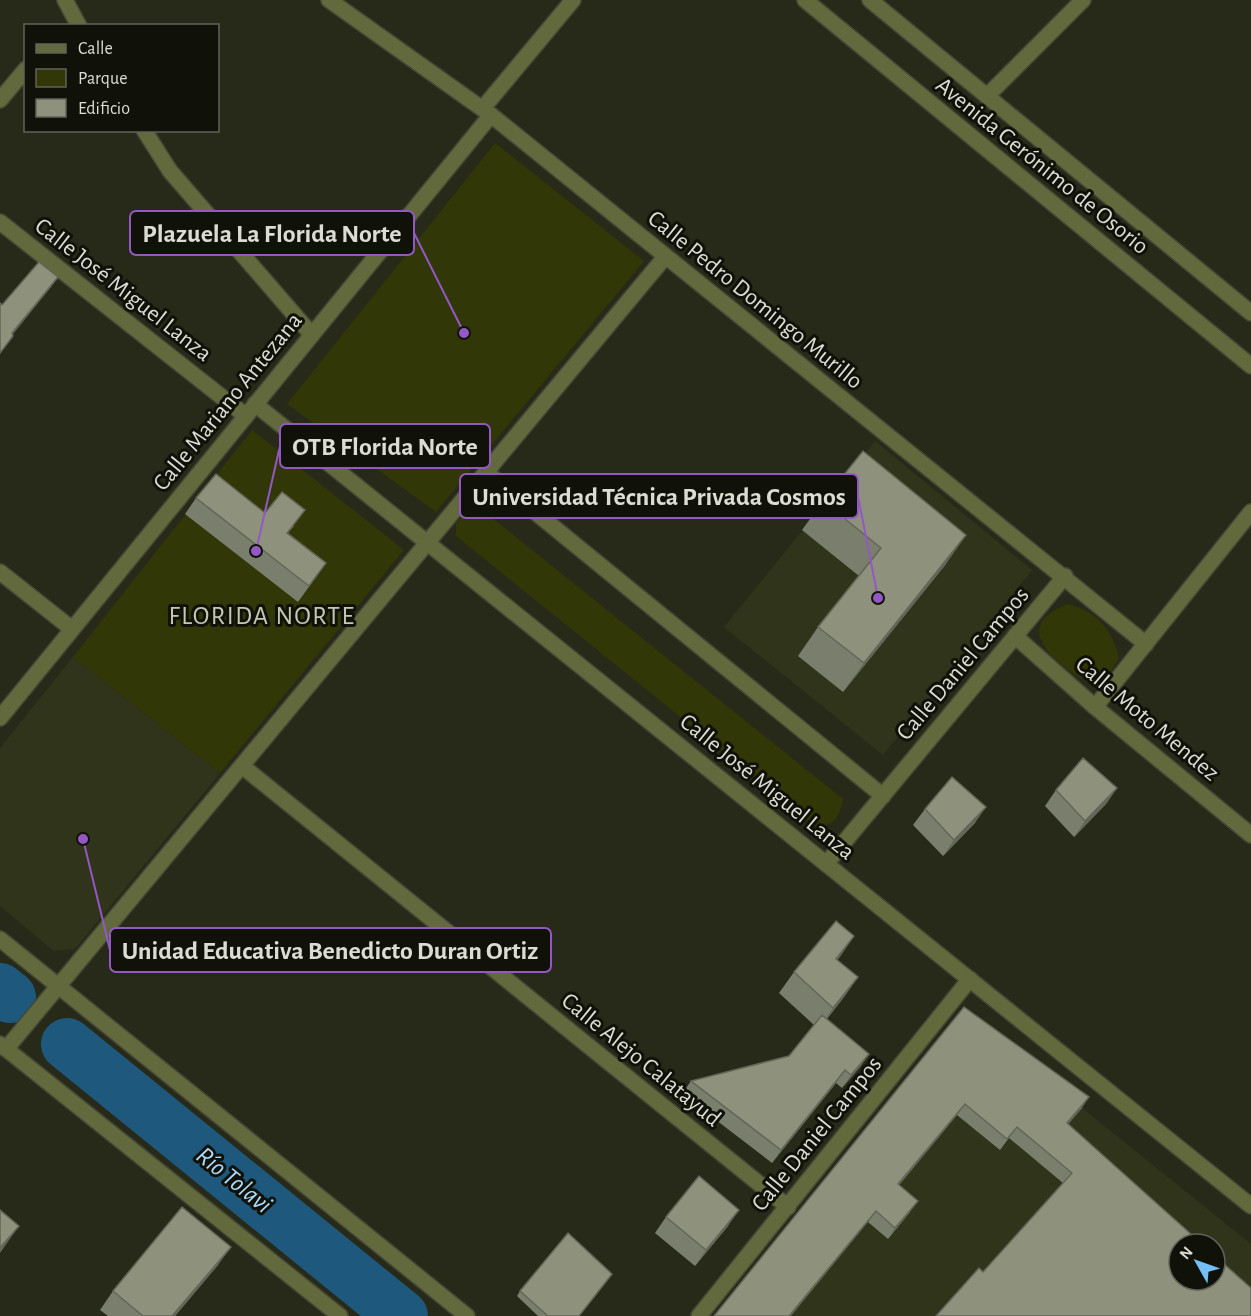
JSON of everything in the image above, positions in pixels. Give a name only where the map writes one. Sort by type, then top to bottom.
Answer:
[{"type":"street","points":[[65,0],[71,22]]},
{"type":"street","name":"Calle Pedro Domingo Murillo","points":[[329,0],[487,112],[1065,576],[1146,644]]},
{"type":"street","name":"Calle Mariano Antezana","points":[[0,718],[312,335],[573,0]]},
{"type":"street","name":"Avenida Gerónimo de Osorio","points":[[805,0],[1251,366]]},
{"type":"street","name":"Avenida Gerónimo de Osorio","points":[[870,0],[1251,313]]},
{"type":"street","points":[[987,96],[1083,0]]},
{"type":"street","points":[[0,100],[24,71]]},
{"type":"street","points":[[145,132],[170,171],[312,335]]},
{"type":"street","name":"Calle José Miguel Lanza","points":[[3,229],[428,543],[1251,1206]]},
{"type":"street","points":[[340,1316],[3,1046],[59,985],[665,257]]},
{"type":"street","points":[[486,472],[883,796]]},
{"type":"street","points":[[1095,707],[1251,512]]},
{"type":"street","points":[[0,572],[72,629]]},
{"type":"street","name":"Calle Daniel Campos","points":[[826,864],[1065,576]]},
{"type":"street","name":"Calle Moto Mendez","points":[[1016,636],[1095,707],[1251,835]]},
{"type":"street","name":"Calle Alejo Calatayud","points":[[242,766],[788,1207]]},
{"type":"street","points":[[0,939],[467,1316]]},
{"type":"street","name":"Calle Daniel Campos","points":[[699,1316],[969,979]]},
{"type":"shaded area","points":[[875,441],[1032,570],[883,755],[724,627]]},
{"type":"shaded area","points":[[73,657],[220,773],[75,949],[54,951],[0,906],[0,748]]},
{"type":"shaded area","points":[[957,1018],[1082,1108],[1251,1244],[1251,1316],[715,1316]]},
{"type":"green space","points":[[495,143],[644,261],[436,512],[287,404]]},
{"type":"green space","points":[[252,430],[404,550],[220,773],[73,657]]},
{"type":"green space","points":[[481,509],[843,799],[836,818],[829,824],[818,828],[456,536],[456,524],[466,510]]},
{"type":"green space","points":[[1068,604],[1087,611],[1108,630],[1119,658],[1110,673],[1080,678],[1057,661],[1041,641],[1039,631],[1042,621],[1051,612]]},
{"type":"building","points":[[39,262],[58,277],[12,333],[13,336],[0,353],[0,303],[2,305]]},
{"type":"building","points":[[863,451],[966,535],[864,663],[818,627],[881,548],[823,501]]},
{"type":"building","points":[[216,474],[265,513],[282,492],[305,510],[287,533],[326,563],[309,586],[196,498]]},
{"type":"building","points":[[1083,758],[1117,788],[1085,821],[1056,790]]},
{"type":"building","points":[[952,777],[986,807],[954,840],[925,809]]},
{"type":"building","points":[[836,921],[854,936],[836,959],[858,977],[833,1008],[794,972]]},
{"type":"building","points":[[964,1007],[1089,1097],[1067,1123],[1189,1232],[1167,1232],[1167,1292],[1227,1292],[1227,1267],[1251,1288],[1251,1316],[936,1316],[979,1268],[983,1272],[1072,1173],[1017,1127],[1007,1139],[965,1104],[898,1184],[918,1201],[895,1228],[876,1211],[789,1316],[714,1316]]},
{"type":"building","points":[[822,1015],[869,1054],[851,1075],[845,1070],[781,1150],[691,1081],[789,1056]]},
{"type":"building","points":[[699,1176],[739,1210],[706,1250],[666,1217]]},
{"type":"building","points":[[182,1207],[231,1247],[172,1316],[143,1316],[113,1291]]},
{"type":"building","points":[[0,1210],[19,1226],[0,1248]]},
{"type":"building","points":[[568,1233],[612,1274],[579,1316],[548,1316],[520,1291]]},
{"type":"waterway","name":"Río Tolavi","points":[[0,989],[10,997]]},
{"type":"waterway","name":"Río Tolavi","points":[[67,1044],[402,1316]]},
{"type":"place","name":"Plazuela La Florida Norte","points":[[464,333]]},
{"type":"place","name":"OTB Florida Norte","points":[[256,551]]},
{"type":"place","name":"Universidad Técnica Privada Cosmos","points":[[878,598]]},
{"type":"place","name":"Unidad Educativa Benedicto Duran Ortiz","points":[[83,839]]},
{"type":"district","name":"FLORIDA NORTE","points":[[262,616]]}]
